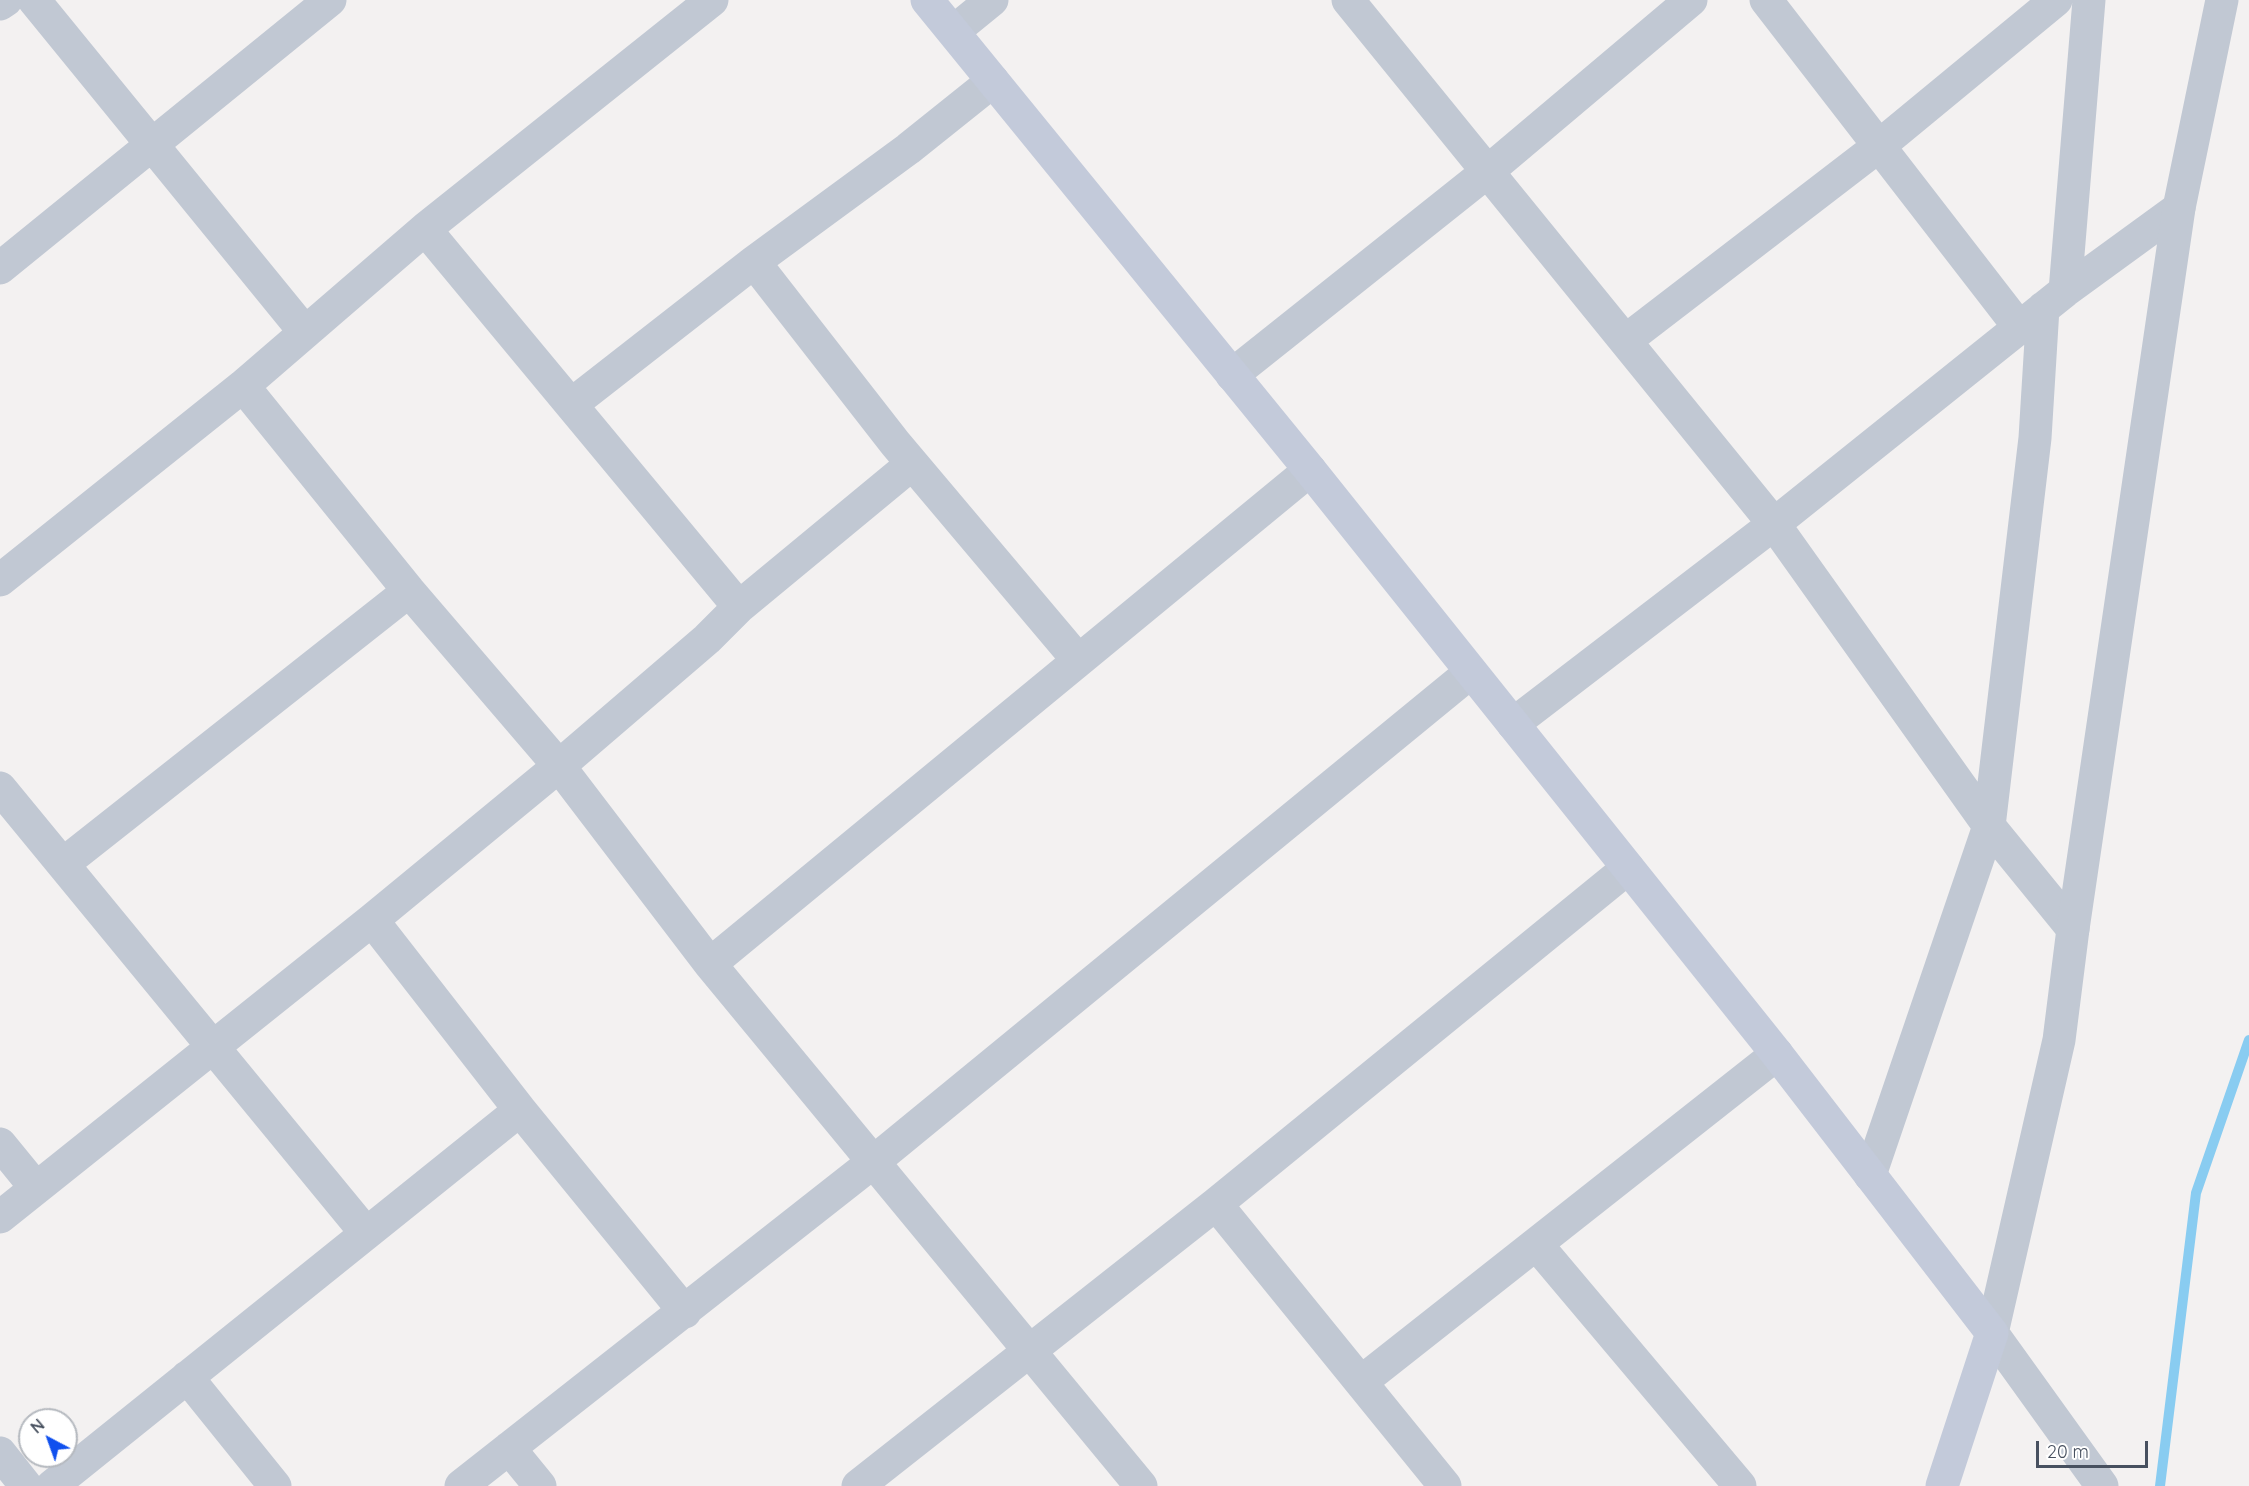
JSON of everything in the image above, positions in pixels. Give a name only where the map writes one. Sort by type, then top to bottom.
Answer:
[{"type":"main road","points":[[927,0],[1310,470],[1777,1054],[1992,1333],[1942,1486]]},
{"type":"street","points":[[0,4],[6,0]]},
{"type":"street","points":[[34,0],[304,331]]},
{"type":"street","points":[[0,268],[330,0]]},
{"type":"street","points":[[0,580],[243,386],[304,331],[425,229],[712,0]]},
{"type":"street","points":[[954,31],[992,0]]},
{"type":"street","points":[[1232,375],[1487,172],[1691,0]]},
{"type":"street","points":[[1766,0],[1879,146],[2042,309]]},
{"type":"street","points":[[1625,341],[1879,146],[2056,0]]},
{"type":"street","points":[[1870,1175],[1989,826],[2035,438],[2042,309],[2089,0]]},
{"type":"street","points":[[2102,1486],[1992,1333],[2059,1040],[2073,929],[2179,208],[2222,0]]},
{"type":"street","points":[[1351,1],[1774,524],[1989,826],[2073,929]]},
{"type":"street","points":[[572,404],[754,262],[908,149],[993,81]]},
{"type":"street","points":[[1513,724],[1774,524],[2042,309],[2179,208]]},
{"type":"street","points":[[425,229],[739,607]]},
{"type":"street","points":[[754,262],[912,464],[1078,660]]},
{"type":"street","points":[[243,386],[409,591],[559,766],[710,964],[1141,1486]]},
{"type":"street","points":[[0,1217],[372,920],[559,766],[707,639],[739,607],[912,464]]},
{"type":"street","points":[[710,964],[1310,470]]},
{"type":"street","points":[[63,864],[409,591]]},
{"type":"street","points":[[461,1486],[873,1163],[1471,672]]},
{"type":"street","points":[[0,788],[366,1233]]},
{"type":"street","points":[[858,1486],[1029,1349],[1216,1204],[1628,868]]},
{"type":"street","points":[[372,920],[519,1110],[685,1312]]},
{"type":"street","points":[[1361,1382],[1777,1054]]},
{"type":"street","points":[[52,1486],[519,1110]]},
{"type":"street","points":[[0,1144],[36,1188]]},
{"type":"street","points":[[1216,1204],[1445,1486]]},
{"type":"street","points":[[1537,1245],[1740,1486]]},
{"type":"street","points":[[187,1377],[275,1486]]},
{"type":"street","points":[[509,1448],[540,1486]]},
{"type":"street","points":[[0,1454],[26,1486]]},
{"type":"waterway","points":[[2160,1486],[2196,1193],[2249,1040]]}]
